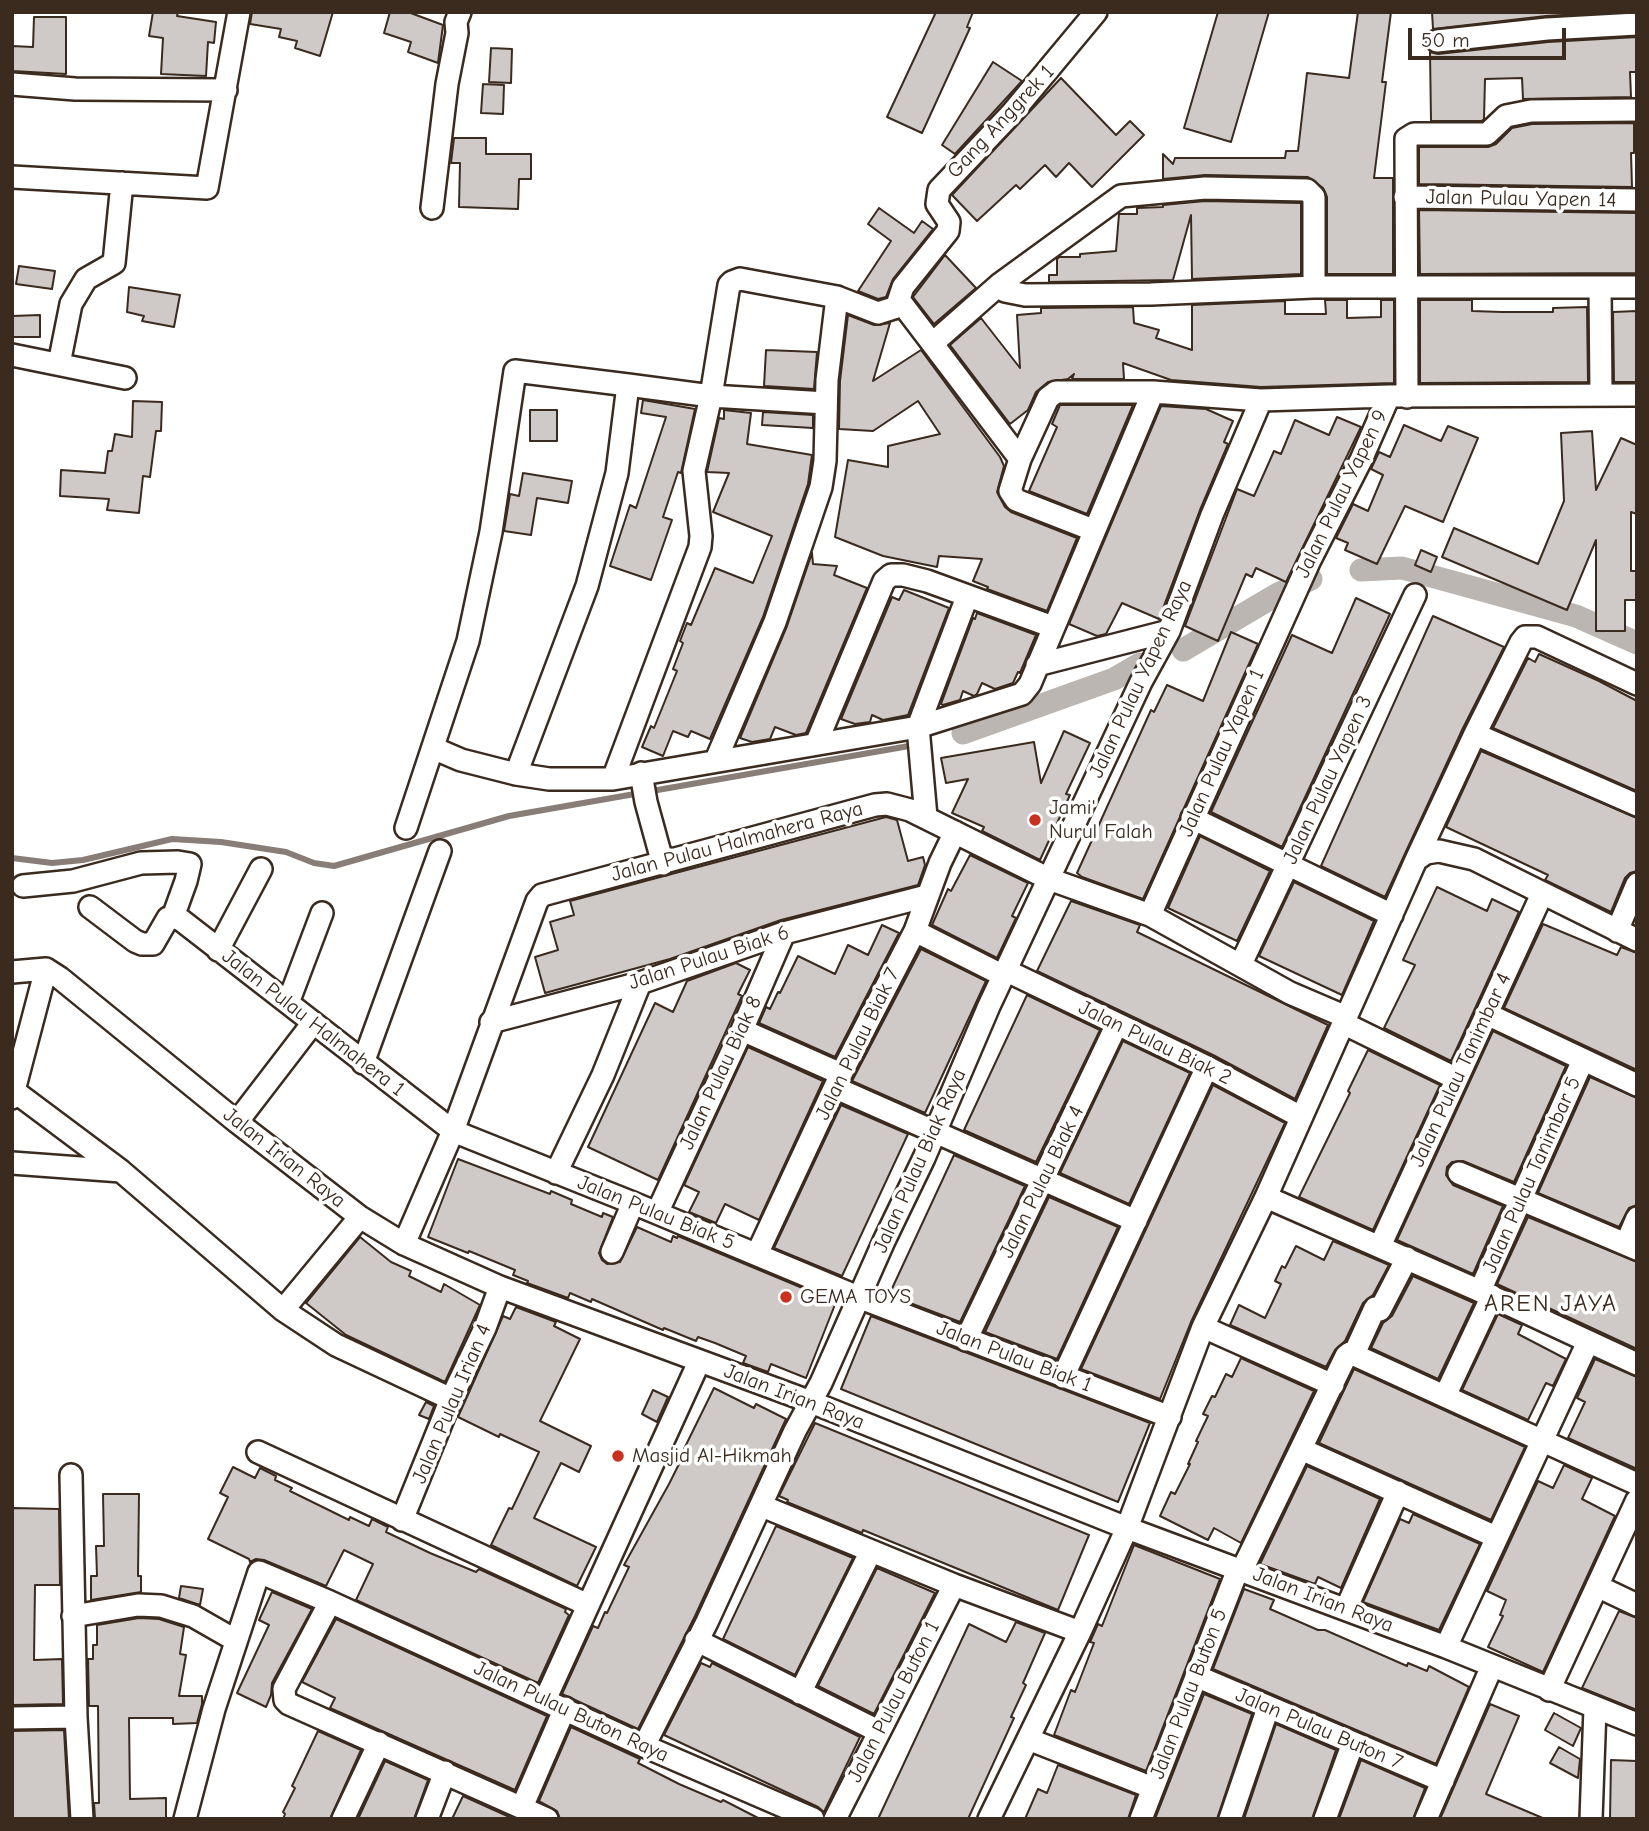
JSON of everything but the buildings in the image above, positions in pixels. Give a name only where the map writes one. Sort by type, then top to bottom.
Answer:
[{"type":"street","points":[[12,177],[207,188],[239,12]]},
{"type":"street","points":[[432,208],[447,84],[457,33],[456,22],[460,12]]},
{"type":"street","name":"Gang Anggrek 1","points":[[897,305],[903,287],[948,231],[949,222],[937,204],[939,190],[1012,113],[1096,12]]},
{"type":"street","points":[[1437,41],[1559,28],[1637,24]]},
{"type":"street","points":[[12,84],[75,89],[226,90]]},
{"type":"street","points":[[1398,396],[1406,288],[1405,143],[1409,136],[1487,134],[1506,116],[1531,111],[1637,110]]},
{"type":"street","points":[[59,364],[71,304],[86,279],[114,263],[122,183]]},
{"type":"street","points":[[933,343],[1000,284],[1121,196],[1205,188],[1307,190],[1314,197],[1314,287]]},
{"type":"street","name":"Jalan Pulau Yapen 14","points":[[1405,197],[1637,200]]},
{"type":"street","points":[[613,779],[700,547],[694,471],[711,396],[729,285],[732,282],[740,279],[837,297],[877,313],[888,311],[897,305],[906,307],[1020,459]]},
{"type":"street","points":[[1000,284],[1005,291],[1025,295],[1151,294],[1314,287],[1637,286]]},
{"type":"street","points":[[1600,287],[1601,394]]},
{"type":"street","points":[[716,760],[775,622],[821,487],[837,297]]},
{"type":"street","points":[[12,355],[125,378]]},
{"type":"street","points":[[406,828],[468,641],[491,532],[515,371],[711,396],[826,403]]},
{"type":"street","points":[[516,774],[587,586],[617,473],[628,385]]},
{"type":"street","points":[[1093,530],[1016,500],[1010,488],[1048,398],[1054,393],[1153,392],[1261,400],[1398,396],[1637,395]]},
{"type":"street","points":[[433,748],[474,764],[516,774],[549,779],[613,779],[644,787],[716,760],[918,731],[1018,696],[1026,691],[1153,392]]},
{"type":"street","name":"Jalan Pulau Yapen 9","points":[[1296,592],[1361,460],[1398,396]]},
{"type":"street","name":"Jalan Pulau Yapen Raya","points":[[1049,879],[1141,682],[1164,639],[1261,400]]},
{"type":"street","points":[[816,744],[884,581],[891,575],[927,581],[1053,627]]},
{"type":"street","name":"Jalan Pulau Yapen 1","points":[[1150,915],[1296,592]]},
{"type":"street","name":"Jalan Pulau Yapen 3","points":[[1241,964],[1415,595]]},
{"type":"street","points":[[926,817],[918,731],[967,597]]},
{"type":"street","points":[[989,1819],[1127,1528],[1203,1327],[1266,1197],[1416,860],[1521,642],[1525,637],[1537,638],[1637,684]]},
{"type":"street","points":[[1037,664],[1164,639]]},
{"type":"street","points":[[1475,734],[1637,805]]},
{"type":"street","points":[[644,787],[663,864]]},
{"type":"street","name":"Jalan Pulau Halmahera Raya","points":[[404,1244],[453,1131],[491,1022],[537,901],[542,895],[876,805],[898,806],[926,817],[1049,879],[1150,915],[1305,1001],[1457,1079]]},
{"type":"street","points":[[1192,818],[1392,915]]},
{"type":"street","name":"Jalan Pulau Biak 7","points":[[757,1254],[839,1081],[915,931],[955,832]]},
{"type":"street","points":[[363,1063],[440,851]]},
{"type":"street","points":[[1416,860],[1426,853],[1439,851],[1474,859],[1637,940]]},
{"type":"street","points":[[23,887],[74,881],[141,863],[190,864],[187,881],[173,917],[169,918],[153,944],[142,944],[90,907]]},
{"type":"street","points":[[218,950],[261,869]]},
{"type":"street","name":"Jalan Pulau Biak Raya","points":[[644,1746],[707,1622],[811,1402],[1049,879]]},
{"type":"street","points":[[1617,931],[1637,884]]},
{"type":"street","name":"Jalan Pulau Tanimbar 4","points":[[1380,1246],[1542,894]]},
{"type":"street","name":"Jalan Pulau Biak 6","points":[[491,1022],[640,983],[784,933],[927,896]]},
{"type":"street","points":[[288,1003],[322,913]]},
{"type":"street","name":"Jalan Pulau Halmahera 1","points":[[173,917],[181,920],[453,1131]]},
{"type":"street","points":[[915,931],[1005,974]]},
{"type":"street","name":"Jalan Pulau Biak 8","points":[[657,1213],[784,933]]},
{"type":"street","points":[[12,972],[46,969],[13,1094],[121,1171],[283,1310],[335,1345],[451,1399]]},
{"type":"street","name":"Jalan Irian Raya","points":[[46,969],[360,1217],[404,1244],[500,1287],[811,1402],[1127,1528],[1446,1647],[1637,1724]]},
{"type":"street","name":"Jalan Pulau Biak 2","points":[[1005,974],[1207,1067],[1301,1117]]},
{"type":"street","points":[[556,1173],[603,1075],[640,983]]},
{"type":"street","points":[[1488,1014],[1637,1085]]},
{"type":"street","points":[[237,1122],[313,1023]]},
{"type":"street","name":"Jalan Pulau Biak 4","points":[[966,1340],[1117,1024]]},
{"type":"street","points":[[742,1030],[935,1133],[1136,1221]]},
{"type":"street","name":"Jalan Pulau Tanimbar 5","points":[[1445,1396],[1522,1200],[1583,1059]]},
{"type":"street","points":[[1063,1377],[1207,1067]]},
{"type":"street","name":"Jalan Pulau Biak 5","points":[[453,1131],[859,1297]]},
{"type":"street","points":[[12,1163],[121,1171]]},
{"type":"street","points":[[1459,1173],[1631,1246],[1637,1218]]},
{"type":"street","points":[[1266,1197],[1486,1293],[1637,1364]]},
{"type":"street","points":[[612,1252],[633,1203]]},
{"type":"street","points":[[283,1310],[360,1217]]},
{"type":"street","name":"Jalan Pulau Buton 5","points":[[1141,1819],[1240,1569],[1346,1356],[1352,1353],[1375,1307],[1380,1310],[1407,1258]]},
{"type":"street","name":"Jalan Pulau Irian 4","points":[[402,1520],[500,1287]]},
{"type":"street","name":"Jalan Pulau Biak 1","points":[[859,1297],[1170,1417]]},
{"type":"street","points":[[1203,1327],[1333,1385]]},
{"type":"street","points":[[1446,1647],[1588,1342]]},
{"type":"street","points":[[1352,1353],[1637,1484]]},
{"type":"street","points":[[545,1700],[699,1362]]},
{"type":"street","points":[[1301,1449],[1496,1537]]},
{"type":"street","points":[[258,1452],[589,1605]]},
{"type":"street","points":[[71,1475],[76,1717],[82,1819]]},
{"type":"street","points":[[1346,1609],[1398,1492]]},
{"type":"street","points":[[1549,1690],[1637,1500]]},
{"type":"street","points":[[762,1506],[954,1585],[1080,1632]]},
{"type":"street","points":[[800,1693],[871,1551]]},
{"type":"street","name":"Jalan Pulau Buton Raya","points":[[235,1640],[259,1572],[644,1746],[813,1819]]},
{"type":"street","name":"Jalan Pulau Buton 1","points":[[835,1819],[954,1585]]},
{"type":"street","points":[[1597,1586],[1637,1605]]},
{"type":"street","points":[[330,1602],[284,1689],[285,1700],[534,1814],[565,1708]]},
{"type":"street","points":[[74,1616],[138,1605],[161,1606],[193,1616],[235,1640],[186,1819]]},
{"type":"street","points":[[696,1640],[878,1731]]},
{"type":"street","points":[[1426,1819],[1492,1667]]},
{"type":"street","name":"Jalan Pulau Buton 7","points":[[1196,1676],[1443,1781]]},
{"type":"street","points":[[1230,1819],[1268,1708]]},
{"type":"street","points":[[1591,1819],[1595,1708]]},
{"type":"street","points":[[12,1718],[76,1717]]},
{"type":"street","points":[[1028,1739],[1153,1788]]},
{"type":"street","points":[[343,1819],[379,1743]]},
{"type":"street","points":[[1325,1819],[1353,1744]]},
{"type":"street","points":[[427,1819],[445,1772]]},
{"type":"waterway","points":[[1361,570],[1402,568],[1576,616],[1637,643]]},
{"type":"waterway","points":[[1183,650],[1278,594],[1311,579]]},
{"type":"waterway","points":[[963,733],[1114,679],[1140,664]]},
{"type":"waterway","points":[[12,858],[52,863],[83,860],[172,839],[221,842],[286,852],[314,863],[334,866],[509,816],[909,746]]},
{"type":"place","name":"Jami' Nurul Falah","points":[[1035,820]]},
{"type":"place","name":"GEMA TOYS","points":[[786,1297]]},
{"type":"place","name":"Masjid Al-Hikmah","points":[[618,1456]]},
{"type":"district","name":"AREN JAYA","points":[[1551,1304]]}]
